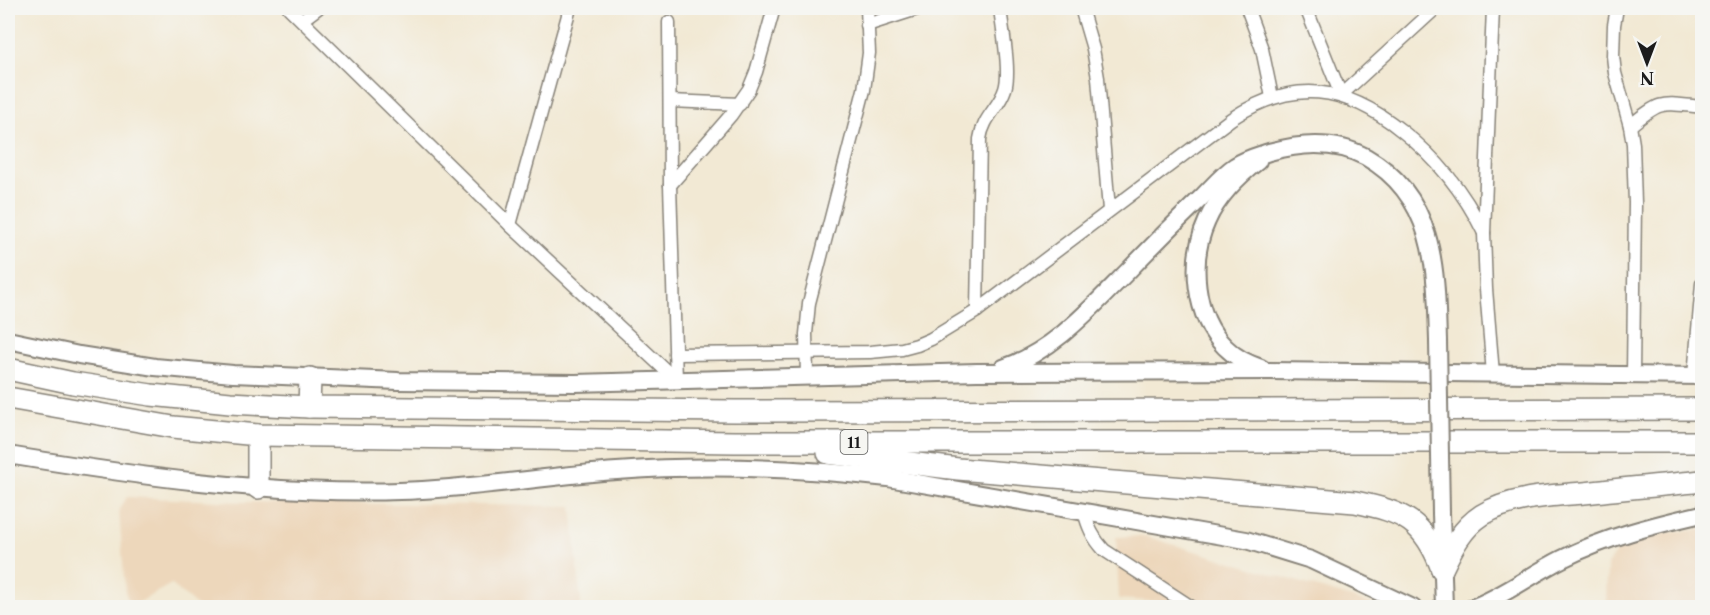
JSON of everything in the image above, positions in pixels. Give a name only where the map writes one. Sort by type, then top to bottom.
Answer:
[{"type":"highway","name":"11","points":[[8,369],[73,383],[151,395],[230,403],[309,407],[735,411],[1702,409]]},
{"type":"highway","points":[[309,407],[310,378]]},
{"type":"highway","name":"11","points":[[8,398],[173,427],[258,435],[734,442],[1702,442]]},
{"type":"highway","points":[[735,411],[734,442],[958,469],[1355,502],[1400,514],[1418,527],[1429,540],[1442,569]]},
{"type":"highway","points":[[258,435],[258,488]]},
{"type":"highway","points":[[1442,569],[1454,543],[1469,525],[1483,514],[1497,508],[1526,499],[1702,481]]},
{"type":"main road","points":[[976,372],[1001,369],[1021,362],[1058,337],[1092,308],[1221,177],[1236,165],[1254,156],[1290,146],[1312,144],[1335,146],[1358,153],[1382,166],[1411,198],[1423,222],[1435,267],[1443,602]]},
{"type":"main road","points":[[1269,370],[1242,361],[1224,346],[1211,328],[1200,302],[1196,274],[1198,247],[1207,220],[1222,197],[1238,179],[1271,152]]},
{"type":"main road","points":[[8,340],[79,355],[155,367],[232,374],[486,383],[575,383],[976,372],[1269,370],[1698,376]]},
{"type":"main road","points":[[8,455],[156,477],[258,488],[357,492],[427,491],[614,471],[680,467],[779,468],[888,478],[1246,540],[1279,548],[1311,560],[1413,608]]},
{"type":"main road","points":[[1472,608],[1488,602],[1537,572],[1588,548],[1642,529],[1702,514]]},
{"type":"street","points":[[289,8],[510,225],[676,380]]},
{"type":"street","points":[[302,20],[318,8]]},
{"type":"street","points":[[510,225],[570,8]]},
{"type":"street","points":[[670,185],[740,104],[756,72],[774,8]]},
{"type":"street","points":[[807,376],[809,303],[868,70],[867,8]]},
{"type":"street","points":[[867,25],[920,8]]},
{"type":"street","points":[[976,311],[980,139],[983,124],[1002,96],[1007,82],[1000,8]]},
{"type":"street","points":[[1081,8],[1090,34],[1098,78],[1109,210]]},
{"type":"street","points":[[1247,8],[1262,49],[1272,98]]},
{"type":"street","points":[[1306,8],[1341,95]]},
{"type":"street","points":[[1341,95],[1436,8]]},
{"type":"street","points":[[1493,8],[1484,233],[1493,374]]},
{"type":"street","points":[[1617,8],[1613,56],[1615,73],[1633,144],[1635,202],[1633,376]]},
{"type":"street","points":[[669,22],[670,185],[676,380]]},
{"type":"street","points":[[675,354],[870,352],[902,349],[931,339],[976,311],[1244,110],[1289,93],[1306,91],[1341,95],[1357,101],[1388,120],[1426,151],[1459,189],[1484,233]]},
{"type":"street","points":[[670,100],[740,104]]},
{"type":"street","points":[[1630,126],[1658,105],[1702,107]]},
{"type":"street","points":[[1698,376],[1702,284]]},
{"type":"street","points":[[1084,512],[1087,526],[1094,539],[1104,550],[1193,608]]},
{"type":"shaded area","points":[[127,497],[242,502],[572,506],[581,604],[577,608],[199,608],[171,584],[131,607],[125,591],[119,510]]},
{"type":"shaded area","points":[[1702,529],[1702,607],[1606,608],[1607,565],[1626,538]]},
{"type":"shaded area","points":[[1145,536],[1382,607],[1197,608],[1197,604],[1119,599],[1116,537]]}]
